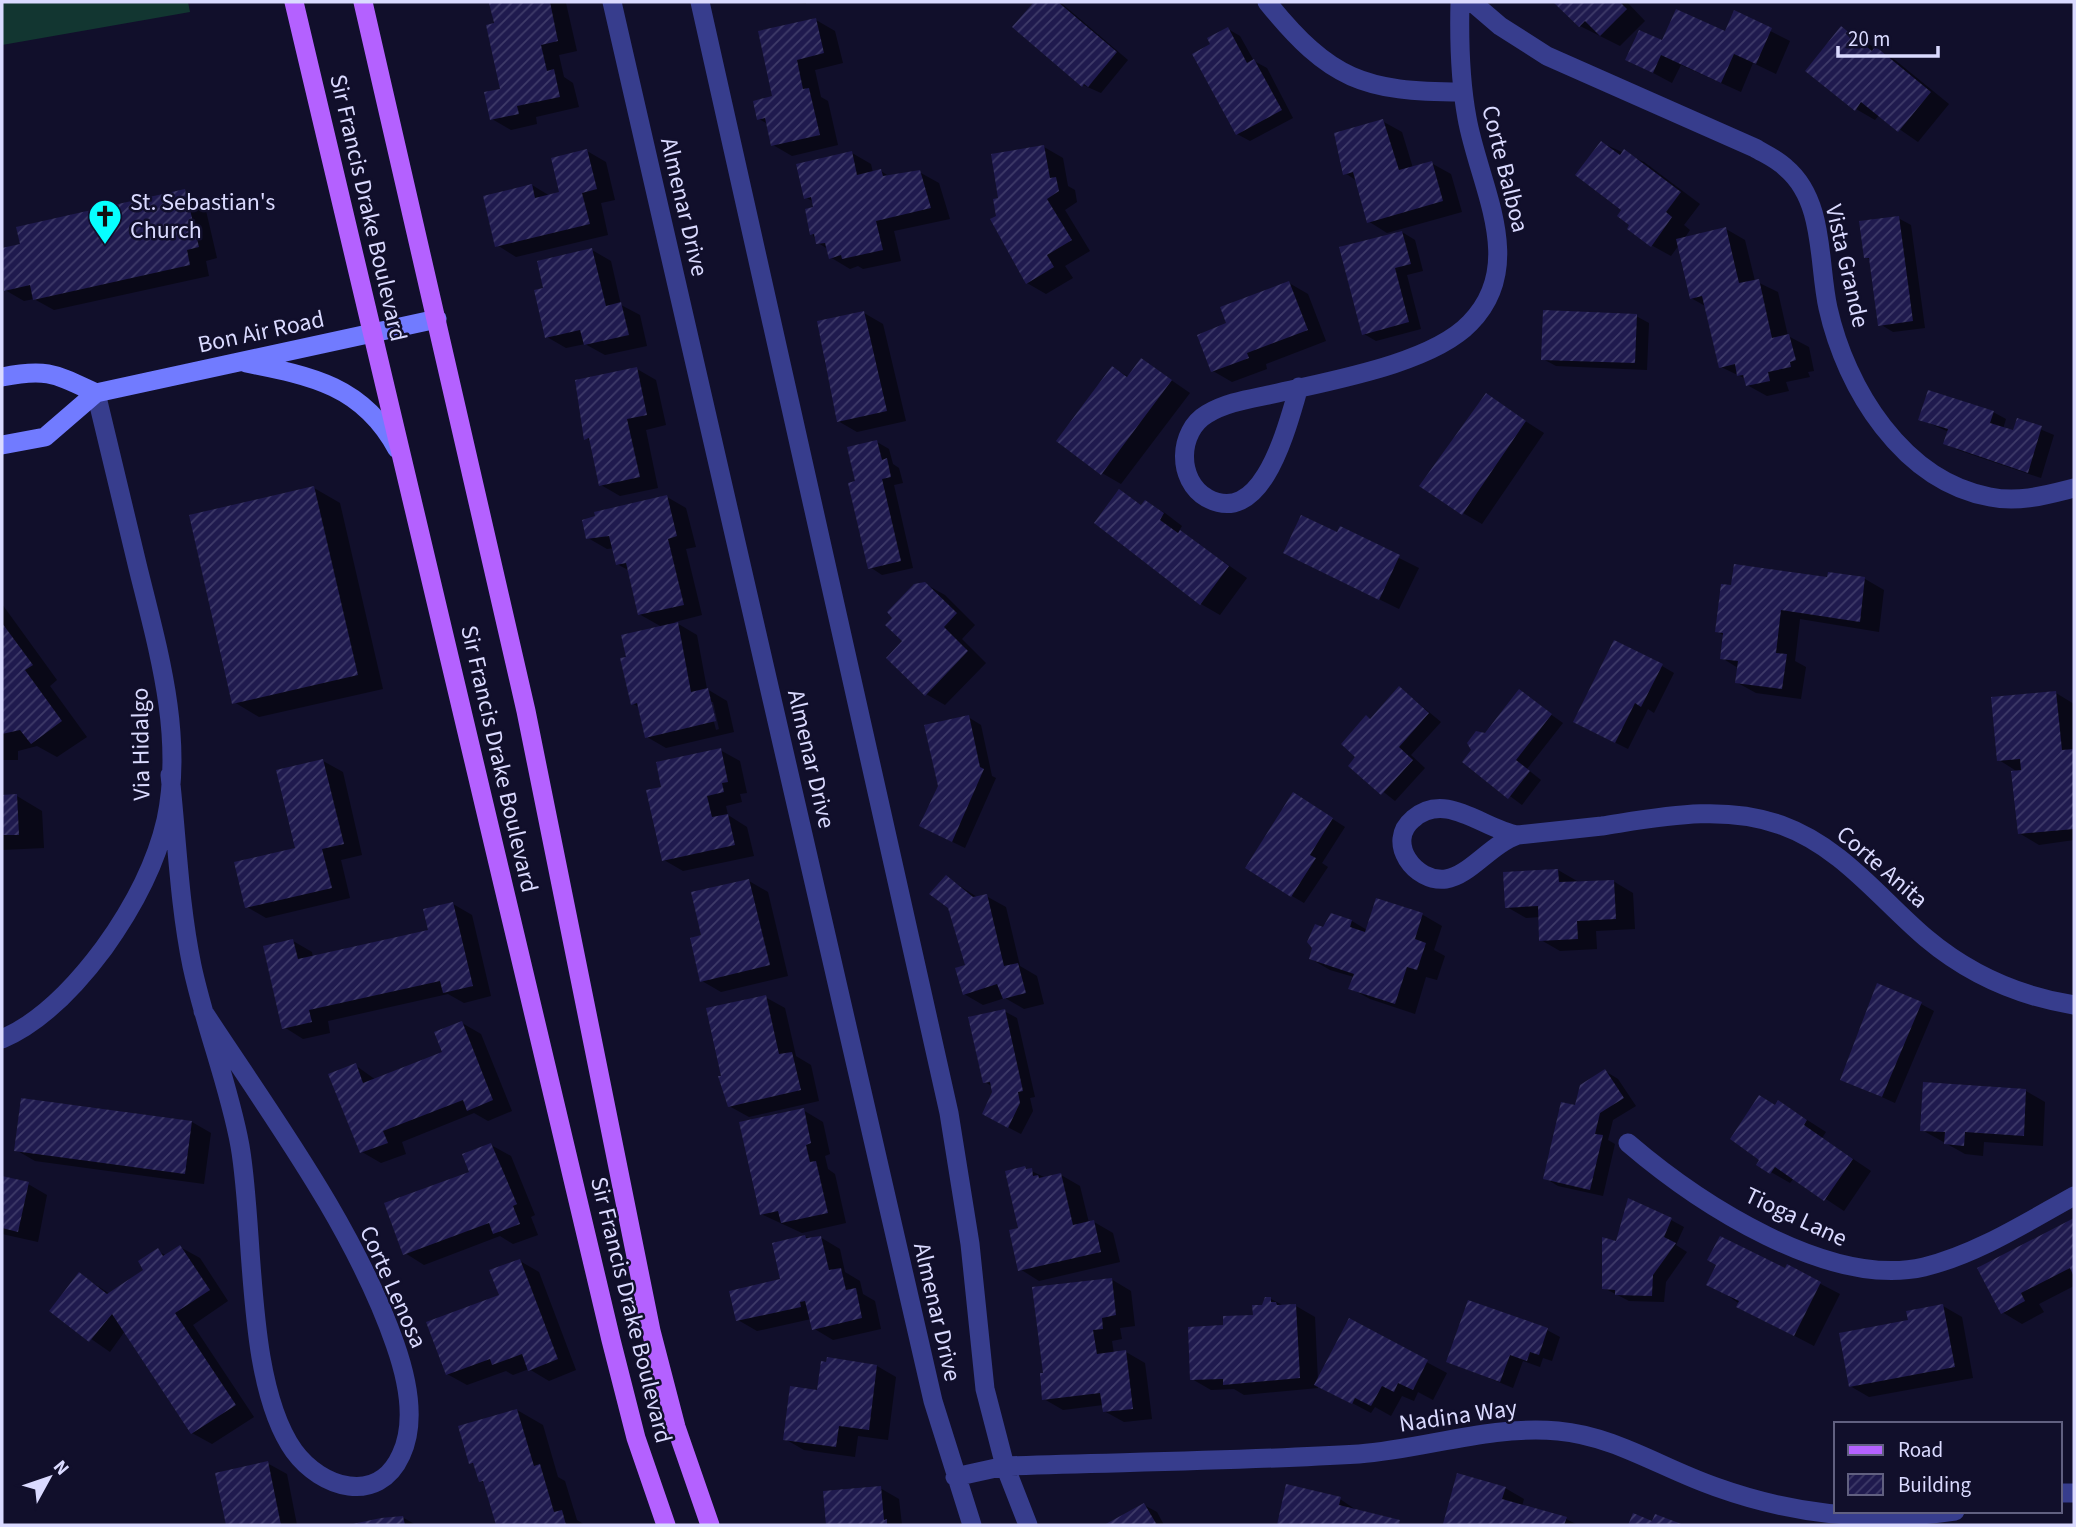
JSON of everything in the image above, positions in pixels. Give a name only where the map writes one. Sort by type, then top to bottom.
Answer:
[{"type":"main road","name":"Sir Francis Drake Boulevard","points":[[294,2],[611,1340],[636,1438],[666,1525]]},
{"type":"main road","name":"Sir Francis Drake Boulevard","points":[[363,2],[526,711],[651,1331],[676,1427],[710,1525]]},
{"type":"main road","name":"Bon Air Road","points":[[2,445],[45,437],[96,393],[437,318]]},
{"type":"main road","points":[[238,361],[300,374],[348,393],[370,410],[386,429],[402,457]]},
{"type":"main road","points":[[2,377],[49,372],[96,393]]},
{"type":"street","name":"Almenar Drive","points":[[612,2],[933,1401],[972,1525]]},
{"type":"street","name":"Almenar Drive","points":[[700,2],[949,1113],[969,1233],[985,1389],[1005,1466],[1028,1525]]},
{"type":"street","points":[[1255,2],[1271,6],[1311,49],[1346,75],[1363,82],[1407,92],[1462,92]]},
{"type":"street","name":"Corte Balboa","points":[[1299,387],[1278,453],[1261,483],[1235,502],[1219,502],[1199,492],[1189,477],[1184,452],[1188,435],[1198,419],[1229,404],[1408,358],[1439,346],[1460,333],[1488,299],[1499,271],[1499,239],[1475,155],[1462,92],[1460,2]]},
{"type":"street","name":"Vista Grande","points":[[1472,2],[1531,48],[1755,148],[1787,169],[1802,187],[1812,211],[1828,308],[1849,368],[1884,427],[1920,465],[1952,485],[1990,498],[2029,498],[2074,488]]},
{"type":"street","name":"Via Hidalgo","points":[[2,1039],[57,1001],[94,961],[127,916],[154,858],[166,819],[170,775],[169,722],[163,671],[96,393]]},
{"type":"street","name":"Corte Lenosa","points":[[170,775],[185,921],[203,1011],[228,1088],[240,1146],[249,1208],[257,1322],[265,1375],[276,1418],[302,1462],[326,1481],[342,1486],[370,1484],[393,1468],[406,1438],[409,1404],[396,1346],[364,1274],[332,1214],[293,1147],[203,1011]]},
{"type":"street","name":"Corte Anita","points":[[1518,835],[1492,827],[1460,812],[1435,809],[1414,817],[1406,825],[1403,847],[1406,858],[1422,875],[1445,879],[1457,876],[1493,847],[1518,835],[1696,814],[1745,817],[1780,824],[1811,839],[1844,860],[1925,937],[1959,963],[2015,991],[2074,1005]]},
{"type":"street","name":"Tioga Lane","points":[[1628,1143],[1679,1183],[1740,1219],[1809,1254],[1842,1266],[1867,1270],[1907,1270],[1939,1263],[1989,1241],[2074,1196]]},
{"type":"street","name":"Nadina Way","points":[[955,1477],[1005,1466],[1360,1454],[1478,1434],[1546,1431],[1612,1443],[1717,1488],[1816,1513],[1897,1517],[1936,1513]]},
{"type":"green space","points":[[2,2],[188,2],[190,12],[2,45]]},
{"type":"building","points":[[550,2],[558,41],[541,45],[547,71],[554,69],[560,97],[517,106],[519,114],[490,120],[484,92],[500,89],[486,25],[494,23],[489,3]]},
{"type":"building","points":[[1034,2],[1058,2],[1117,52],[1088,87],[1084,84],[1082,87],[1012,27]]},
{"type":"building","points":[[1553,2],[1620,2],[1627,9],[1600,36],[1585,21],[1579,27]]},
{"type":"building","points":[[1676,9],[1725,31],[1734,10],[1772,28],[1756,64],[1734,54],[1721,83],[1661,55],[1653,73],[1625,60],[1639,30],[1662,40]]},
{"type":"building","points":[[816,18],[824,53],[797,60],[803,89],[809,88],[820,135],[771,146],[765,118],[757,120],[753,101],[772,96],[758,31]]},
{"type":"building","points":[[1841,26],[1872,51],[1875,46],[1931,92],[1898,132],[1861,102],[1855,111],[1805,71]]},
{"type":"building","points":[[1228,27],[1247,63],[1254,59],[1282,110],[1236,135],[1192,54],[1210,44],[1207,38]]},
{"type":"building","points":[[1383,119],[1399,170],[1432,161],[1443,201],[1367,223],[1353,172],[1343,175],[1334,133]]},
{"type":"building","points":[[1601,141],[1620,155],[1624,149],[1681,192],[1666,212],[1672,217],[1651,247],[1627,229],[1629,225],[1617,216],[1621,210],[1575,175]]},
{"type":"building","points":[[1044,145],[1050,178],[1056,177],[1059,191],[1047,199],[1072,240],[1047,255],[1054,267],[1026,284],[990,219],[996,216],[993,199],[998,198],[991,154]]},
{"type":"building","points":[[587,149],[597,189],[582,193],[590,224],[495,247],[483,196],[532,184],[535,198],[559,192],[551,158]]},
{"type":"building","points":[[852,151],[857,175],[881,169],[883,176],[920,170],[931,208],[876,221],[883,250],[842,259],[841,255],[829,259],[825,243],[816,244],[814,234],[810,235],[805,209],[813,207],[811,197],[804,199],[796,164]]},
{"type":"building","name":"St. Sebastian's Church","points":[[185,189],[199,247],[187,250],[190,265],[33,300],[30,285],[4,291],[2,248],[20,244],[16,227]]},
{"type":"building","points":[[1899,216],[1913,321],[1878,326],[1869,258],[1864,258],[1859,221]]},
{"type":"building","points":[[1726,227],[1739,283],[1759,279],[1772,338],[1789,334],[1796,360],[1790,362],[1791,367],[1768,372],[1770,381],[1746,386],[1743,375],[1737,376],[1735,364],[1719,368],[1702,296],[1690,299],[1676,239]]},
{"type":"building","points":[[1402,231],[1411,264],[1395,268],[1409,322],[1362,335],[1339,247]]},
{"type":"building","points":[[592,248],[606,306],[621,302],[629,335],[584,345],[580,330],[545,338],[534,290],[543,288],[537,261]]},
{"type":"building","points":[[1289,281],[1308,330],[1247,353],[1249,358],[1211,372],[1197,335],[1226,323],[1220,307]]},
{"type":"building","points":[[1543,310],[1637,314],[1635,363],[1541,360]]},
{"type":"building","points":[[864,311],[887,411],[837,422],[817,321]]},
{"type":"building","points":[[1141,358],[1172,380],[1101,475],[1056,441],[1112,366],[1127,377]]},
{"type":"building","points":[[637,367],[647,415],[627,419],[640,477],[599,486],[589,438],[584,440],[575,380]]},
{"type":"building","points":[[1928,390],[1994,411],[1990,423],[2013,430],[2017,418],[2042,426],[2028,473],[1943,444],[1948,429],[1918,420]]},
{"type":"building","points":[[1486,393],[1526,421],[1462,515],[1419,486]]},
{"type":"building","points":[[877,440],[882,460],[887,458],[891,477],[882,479],[901,561],[868,569],[848,483],[855,481],[847,447]]},
{"type":"building","points":[[314,486],[358,675],[232,704],[189,515]]},
{"type":"building","points":[[1119,489],[1141,505],[1145,500],[1164,513],[1160,520],[1178,533],[1180,530],[1229,566],[1200,605],[1094,523]]},
{"type":"building","points":[[667,495],[677,536],[668,539],[684,605],[638,615],[626,563],[616,565],[609,536],[586,539],[582,520],[595,516],[594,512]]},
{"type":"building","points":[[1301,515],[1337,532],[1340,526],[1400,555],[1379,600],[1283,553]]},
{"type":"building","points":[[1734,564],[1827,577],[1828,572],[1865,577],[1860,622],[1781,610],[1776,653],[1787,654],[1782,689],[1735,683],[1738,661],[1720,659],[1723,633],[1715,632],[1721,584],[1731,585]]},
{"type":"building","points":[[925,582],[957,613],[944,627],[968,651],[925,696],[886,658],[902,641],[885,625],[892,618],[887,612],[914,584]]},
{"type":"building","points":[[678,622],[691,692],[708,688],[716,721],[645,738],[637,703],[631,705],[620,658],[626,657],[621,635]]},
{"type":"building","points":[[2,623],[33,665],[25,670],[62,721],[31,744],[20,730],[2,734]]},
{"type":"building","points":[[1614,640],[1663,664],[1641,707],[1635,703],[1615,743],[1573,722]]},
{"type":"building","points":[[1399,686],[1429,713],[1399,747],[1413,760],[1381,795],[1348,766],[1355,757],[1341,744],[1366,715],[1370,719]]},
{"type":"building","points":[[1519,689],[1552,714],[1516,760],[1530,771],[1508,799],[1462,762],[1471,750],[1467,743],[1476,731],[1485,733]]},
{"type":"building","points":[[2056,691],[2062,750],[2074,749],[2074,829],[2018,834],[2011,771],[2021,770],[2020,759],[1997,761],[1991,697]]},
{"type":"building","points":[[969,715],[980,767],[984,769],[952,842],[919,826],[938,786],[924,725]]},
{"type":"building","points":[[721,748],[728,782],[722,783],[724,792],[707,796],[712,817],[728,814],[735,845],[662,861],[646,790],[661,787],[656,762]]},
{"type":"building","points":[[323,759],[344,844],[322,849],[332,888],[245,908],[234,862],[295,848],[276,770]]},
{"type":"building","points":[[1293,792],[1333,818],[1310,855],[1316,858],[1291,897],[1245,868]]},
{"type":"building","points":[[17,794],[19,835],[2,835],[2,795]]},
{"type":"building","points":[[1558,869],[1559,882],[1614,880],[1616,919],[1577,921],[1578,939],[1539,941],[1538,906],[1505,908],[1503,872]]},
{"type":"building","points":[[946,875],[973,897],[987,894],[1004,966],[1018,963],[1026,993],[1003,999],[997,984],[963,995],[955,968],[965,965],[948,908],[929,894]]},
{"type":"building","points":[[749,879],[770,965],[700,982],[690,938],[701,935],[691,892]]},
{"type":"building","points":[[1376,898],[1423,913],[1415,939],[1426,943],[1417,970],[1407,967],[1395,1004],[1348,989],[1354,974],[1309,959],[1312,948],[1307,942],[1315,924],[1323,927],[1331,913],[1352,920],[1350,927],[1365,932]]},
{"type":"building","points":[[453,902],[473,986],[443,993],[440,981],[309,1010],[312,1022],[282,1029],[263,946],[293,939],[298,959],[428,930],[423,909]]},
{"type":"building","points":[[1877,983],[1922,1002],[1882,1097],[1840,1080]]},
{"type":"building","points":[[766,995],[779,1054],[792,1052],[801,1090],[728,1107],[718,1076],[721,1076],[706,1008]]},
{"type":"building","points":[[1005,1009],[1023,1091],[1018,1092],[1020,1103],[1008,1128],[982,1114],[992,1092],[990,1082],[983,1083],[968,1017]]},
{"type":"building","points":[[462,1021],[493,1100],[467,1111],[463,1100],[383,1131],[388,1143],[360,1153],[328,1074],[356,1063],[363,1083],[442,1052],[434,1032]]},
{"type":"building","points":[[1605,1069],[1624,1098],[1600,1113],[1595,1134],[1603,1135],[1590,1190],[1543,1179],[1561,1102],[1575,1105],[1580,1085]]},
{"type":"building","points":[[1923,1082],[2026,1089],[2024,1136],[1965,1132],[1964,1146],[1944,1144],[1945,1132],[1920,1131]]},
{"type":"building","points":[[1759,1095],[1775,1105],[1778,1100],[1807,1120],[1804,1125],[1853,1159],[1824,1201],[1775,1167],[1770,1174],[1756,1165],[1759,1160],[1730,1139]]},
{"type":"building","points":[[21,1098],[192,1121],[185,1174],[14,1151]]},
{"type":"building","points":[[804,1108],[811,1143],[806,1145],[810,1162],[816,1161],[828,1213],[781,1223],[778,1211],[760,1215],[739,1122]]},
{"type":"building","points":[[491,1143],[517,1204],[513,1206],[520,1224],[493,1234],[489,1223],[403,1255],[384,1203],[469,1172],[462,1154]]},
{"type":"building","points":[[1025,1166],[1026,1169],[1032,1168],[1033,1176],[1038,1175],[1039,1178],[1061,1173],[1073,1225],[1094,1220],[1101,1252],[1018,1271],[1009,1230],[1018,1228],[1005,1171]]},
{"type":"building","points":[[2,1176],[29,1182],[18,1232],[2,1228]]},
{"type":"building","points":[[1628,1198],[1672,1218],[1664,1237],[1676,1243],[1653,1275],[1652,1296],[1615,1295],[1615,1290],[1602,1289],[1602,1237],[1616,1241]]},
{"type":"building","points":[[2074,1218],[2074,1277],[2070,1268],[2021,1293],[2025,1301],[2001,1314],[1977,1268]]},
{"type":"building","points":[[805,1235],[806,1238],[821,1236],[829,1270],[841,1268],[846,1290],[856,1288],[862,1318],[812,1330],[805,1301],[800,1302],[801,1307],[736,1321],[729,1291],[780,1279],[772,1243]]},
{"type":"building","points":[[1720,1236],[1785,1268],[1787,1264],[1821,1282],[1794,1336],[1736,1307],[1739,1301],[1706,1285],[1716,1265],[1707,1260]]},
{"type":"building","points":[[180,1245],[210,1290],[175,1313],[236,1405],[191,1434],[112,1314],[89,1342],[49,1311],[79,1272],[107,1294],[143,1270],[138,1261],[158,1248],[163,1256]]},
{"type":"building","points":[[520,1259],[558,1359],[528,1371],[522,1354],[492,1365],[490,1359],[446,1375],[426,1322],[499,1295],[489,1270]]},
{"type":"building","points":[[1112,1278],[1116,1315],[1102,1318],[1103,1329],[1093,1330],[1097,1354],[1126,1350],[1133,1409],[1103,1412],[1100,1393],[1042,1400],[1040,1373],[1043,1373],[1032,1287]]},
{"type":"building","points":[[1265,1297],[1271,1297],[1271,1302],[1276,1302],[1277,1305],[1296,1304],[1300,1378],[1223,1385],[1223,1379],[1190,1380],[1188,1327],[1223,1325],[1223,1316],[1253,1315],[1252,1305],[1262,1305]]},
{"type":"building","points":[[1468,1300],[1548,1328],[1539,1355],[1530,1352],[1527,1361],[1510,1355],[1500,1382],[1446,1362]]},
{"type":"building","points":[[1943,1304],[1955,1367],[1849,1387],[1839,1333],[1908,1320],[1906,1311]]},
{"type":"building","points":[[1349,1318],[1428,1360],[1413,1390],[1398,1383],[1394,1392],[1382,1386],[1371,1406],[1355,1398],[1352,1404],[1314,1385]]},
{"type":"building","points":[[827,1357],[877,1365],[869,1430],[839,1426],[836,1447],[783,1440],[790,1386],[817,1390],[821,1361],[826,1362]]},
{"type":"building","points":[[517,1409],[534,1466],[540,1464],[554,1512],[562,1510],[566,1525],[496,1525],[483,1481],[479,1482],[473,1463],[469,1464],[458,1426]]},
{"type":"building","points":[[268,1461],[281,1525],[226,1525],[215,1473]]},
{"type":"building","points":[[1457,1473],[1506,1487],[1502,1499],[1567,1517],[1564,1525],[1443,1524]]},
{"type":"building","points":[[1286,1484],[1341,1497],[1339,1505],[1400,1520],[1399,1525],[1277,1525]]},
{"type":"building","points":[[881,1486],[884,1520],[887,1519],[887,1525],[826,1525],[823,1491]]},
{"type":"building","points":[[1144,1503],[1157,1525],[1104,1525]]},
{"type":"building","points":[[1633,1513],[1652,1521],[1655,1514],[1684,1525],[1628,1525]]},
{"type":"building","points":[[403,1516],[405,1525],[348,1525],[381,1518]]},
{"type":"place","name":"St. Sebastian's Church","points":[[105,246]]}]
